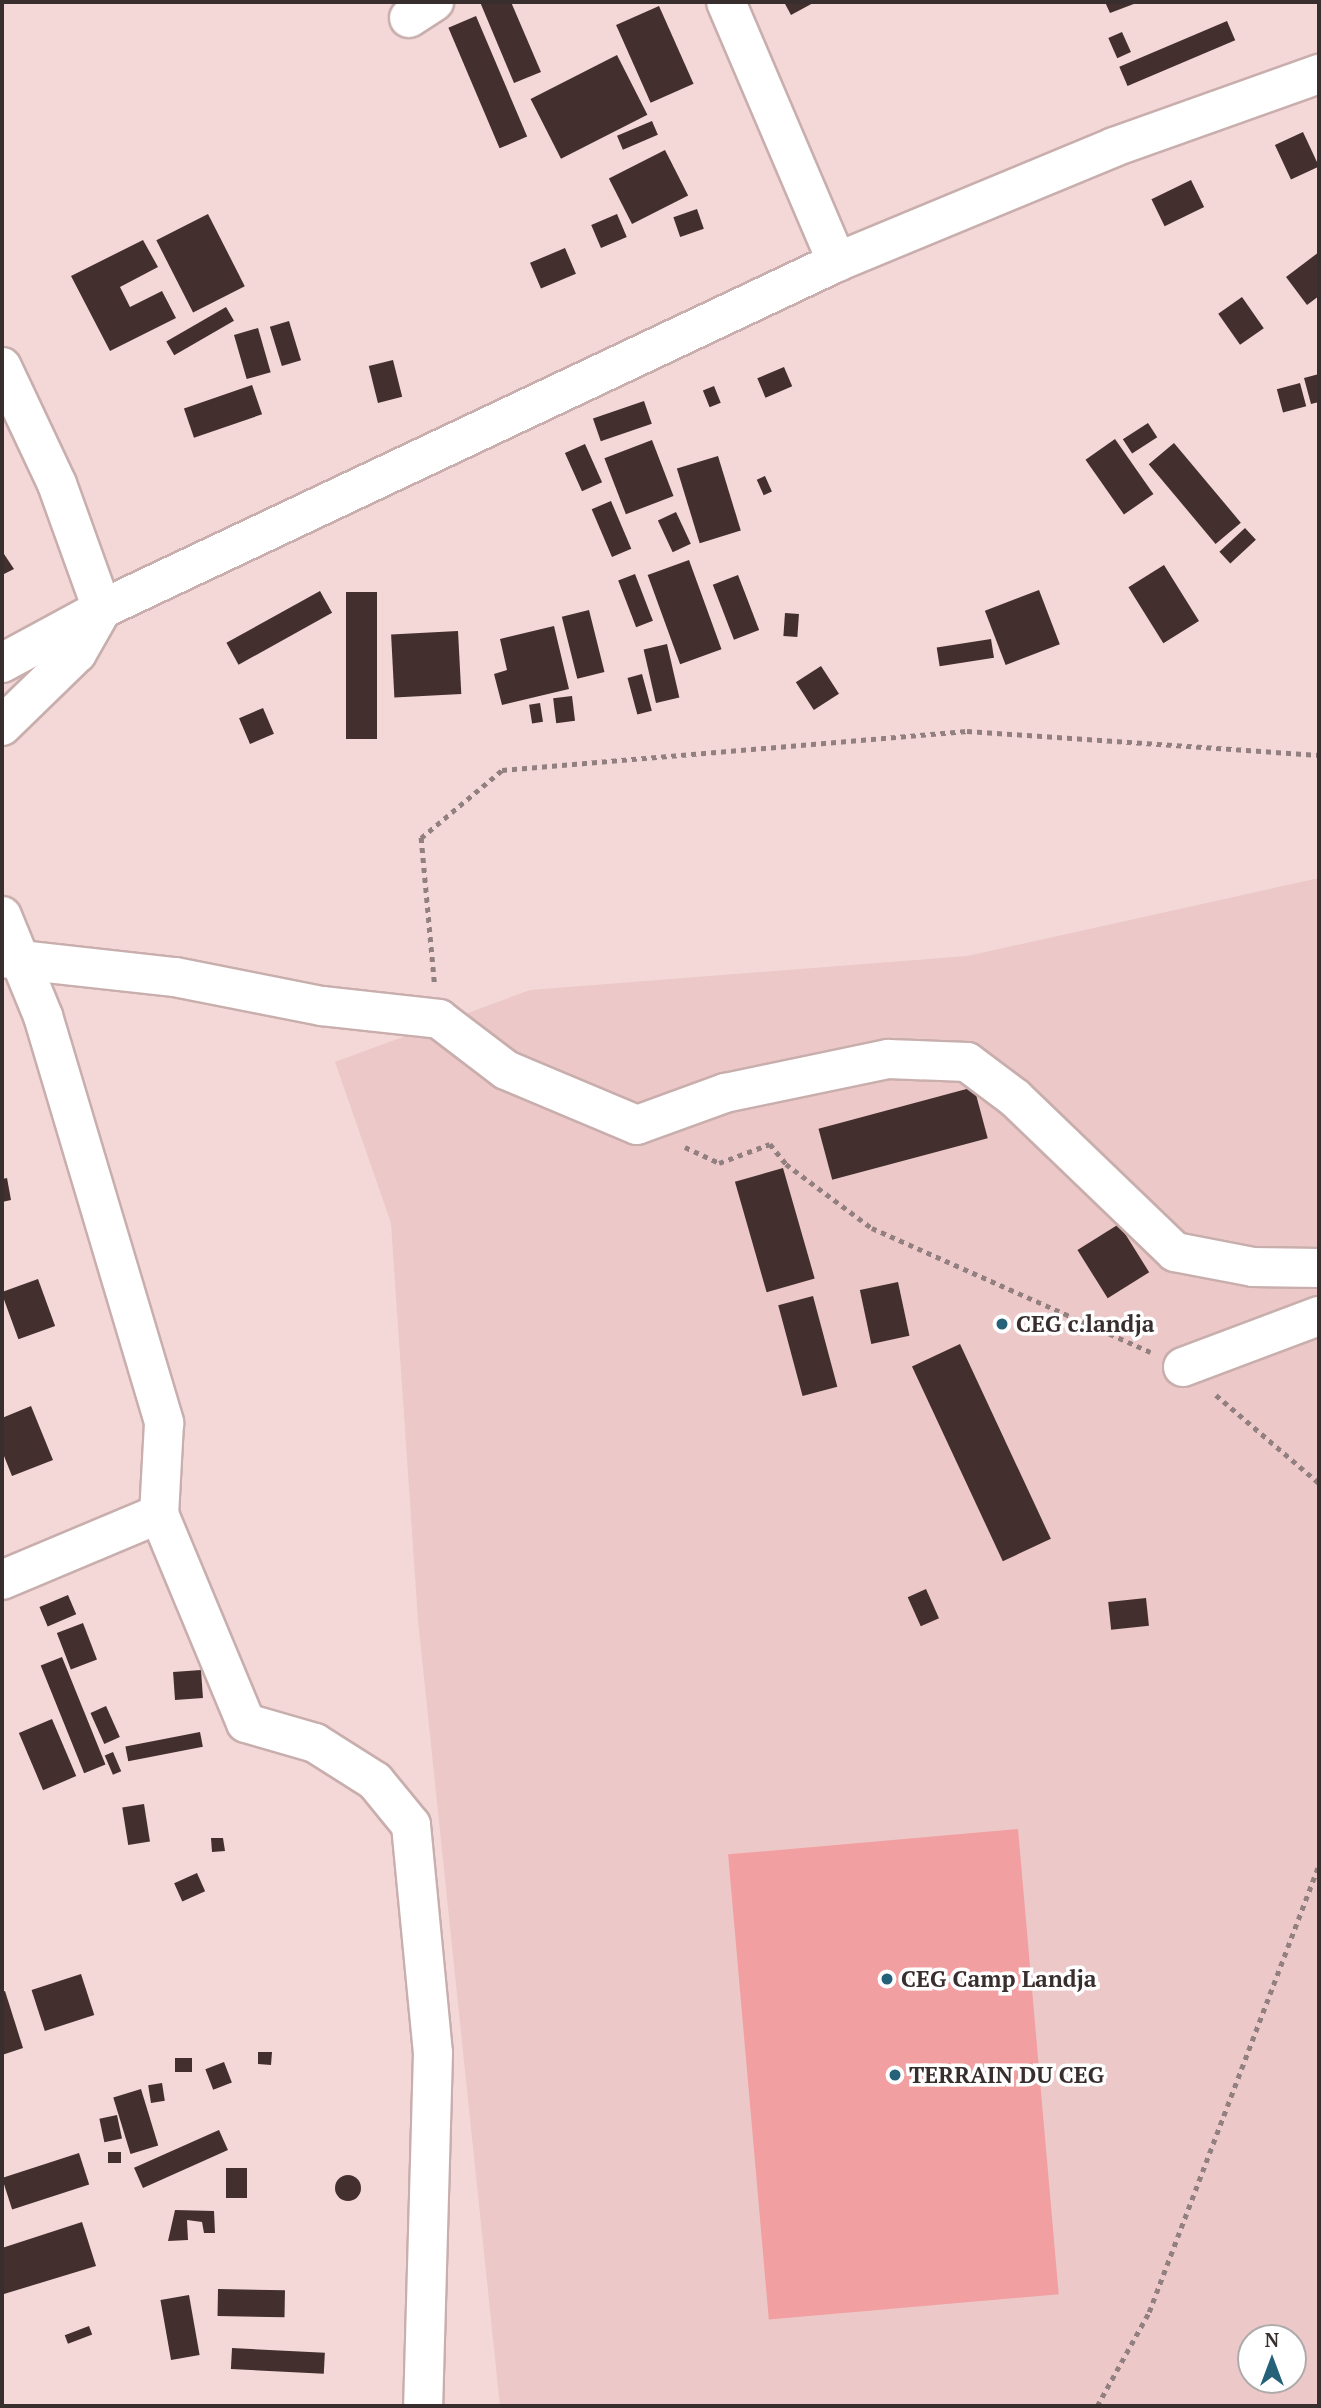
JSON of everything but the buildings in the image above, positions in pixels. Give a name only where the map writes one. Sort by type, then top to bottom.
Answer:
[{"type":"street","points":[[726,2],[837,262]]},
{"type":"street","points":[[2,663],[102,609],[837,262],[1114,147],[1319,74]]},
{"type":"street","points":[[2,367],[57,484],[102,609],[77,653],[2,726]]},
{"type":"street","points":[[2,916],[11,958],[43,1016],[164,1423],[159,1514],[246,1723],[315,1743],[375,1781],[411,1825],[433,2053],[423,2406]]},
{"type":"street","points":[[11,958],[175,977],[322,1006],[439,1019],[506,1070],[637,1125],[726,1093],[888,1059],[967,1062],[1015,1098],[1175,1252],[1253,1268],[1319,1268]]},
{"type":"street","points":[[1183,1367],[1319,1316]]},
{"type":"street","points":[[2,1580],[159,1514]]},
{"type":"path","points":[[439,1019],[421,838],[502,770],[967,731],[1319,755]]},
{"type":"path","points":[[637,1125],[719,1163],[770,1144],[786,1164],[872,1228],[1183,1367],[1319,1483]]},
{"type":"path","points":[[1097,2406],[1149,2312],[1319,1865]]},
{"type":"shaded area","name":"CEG Camp Landja","points":[[1319,878],[1319,2406],[500,2406],[418,1620],[391,1223],[335,1062],[530,990],[967,956]]},
{"type":"shaded area","name":"TERRAIN DU CEG","points":[[1018,1829],[1059,2294],[769,2320],[728,1854]]},
{"type":"place","name":"CEG c.landja","points":[[1002,1324]]},
{"type":"place","name":"CEG Camp Landja","points":[[887,1979]]},
{"type":"place","name":"TERRAIN DU CEG","points":[[895,2075]]}]
